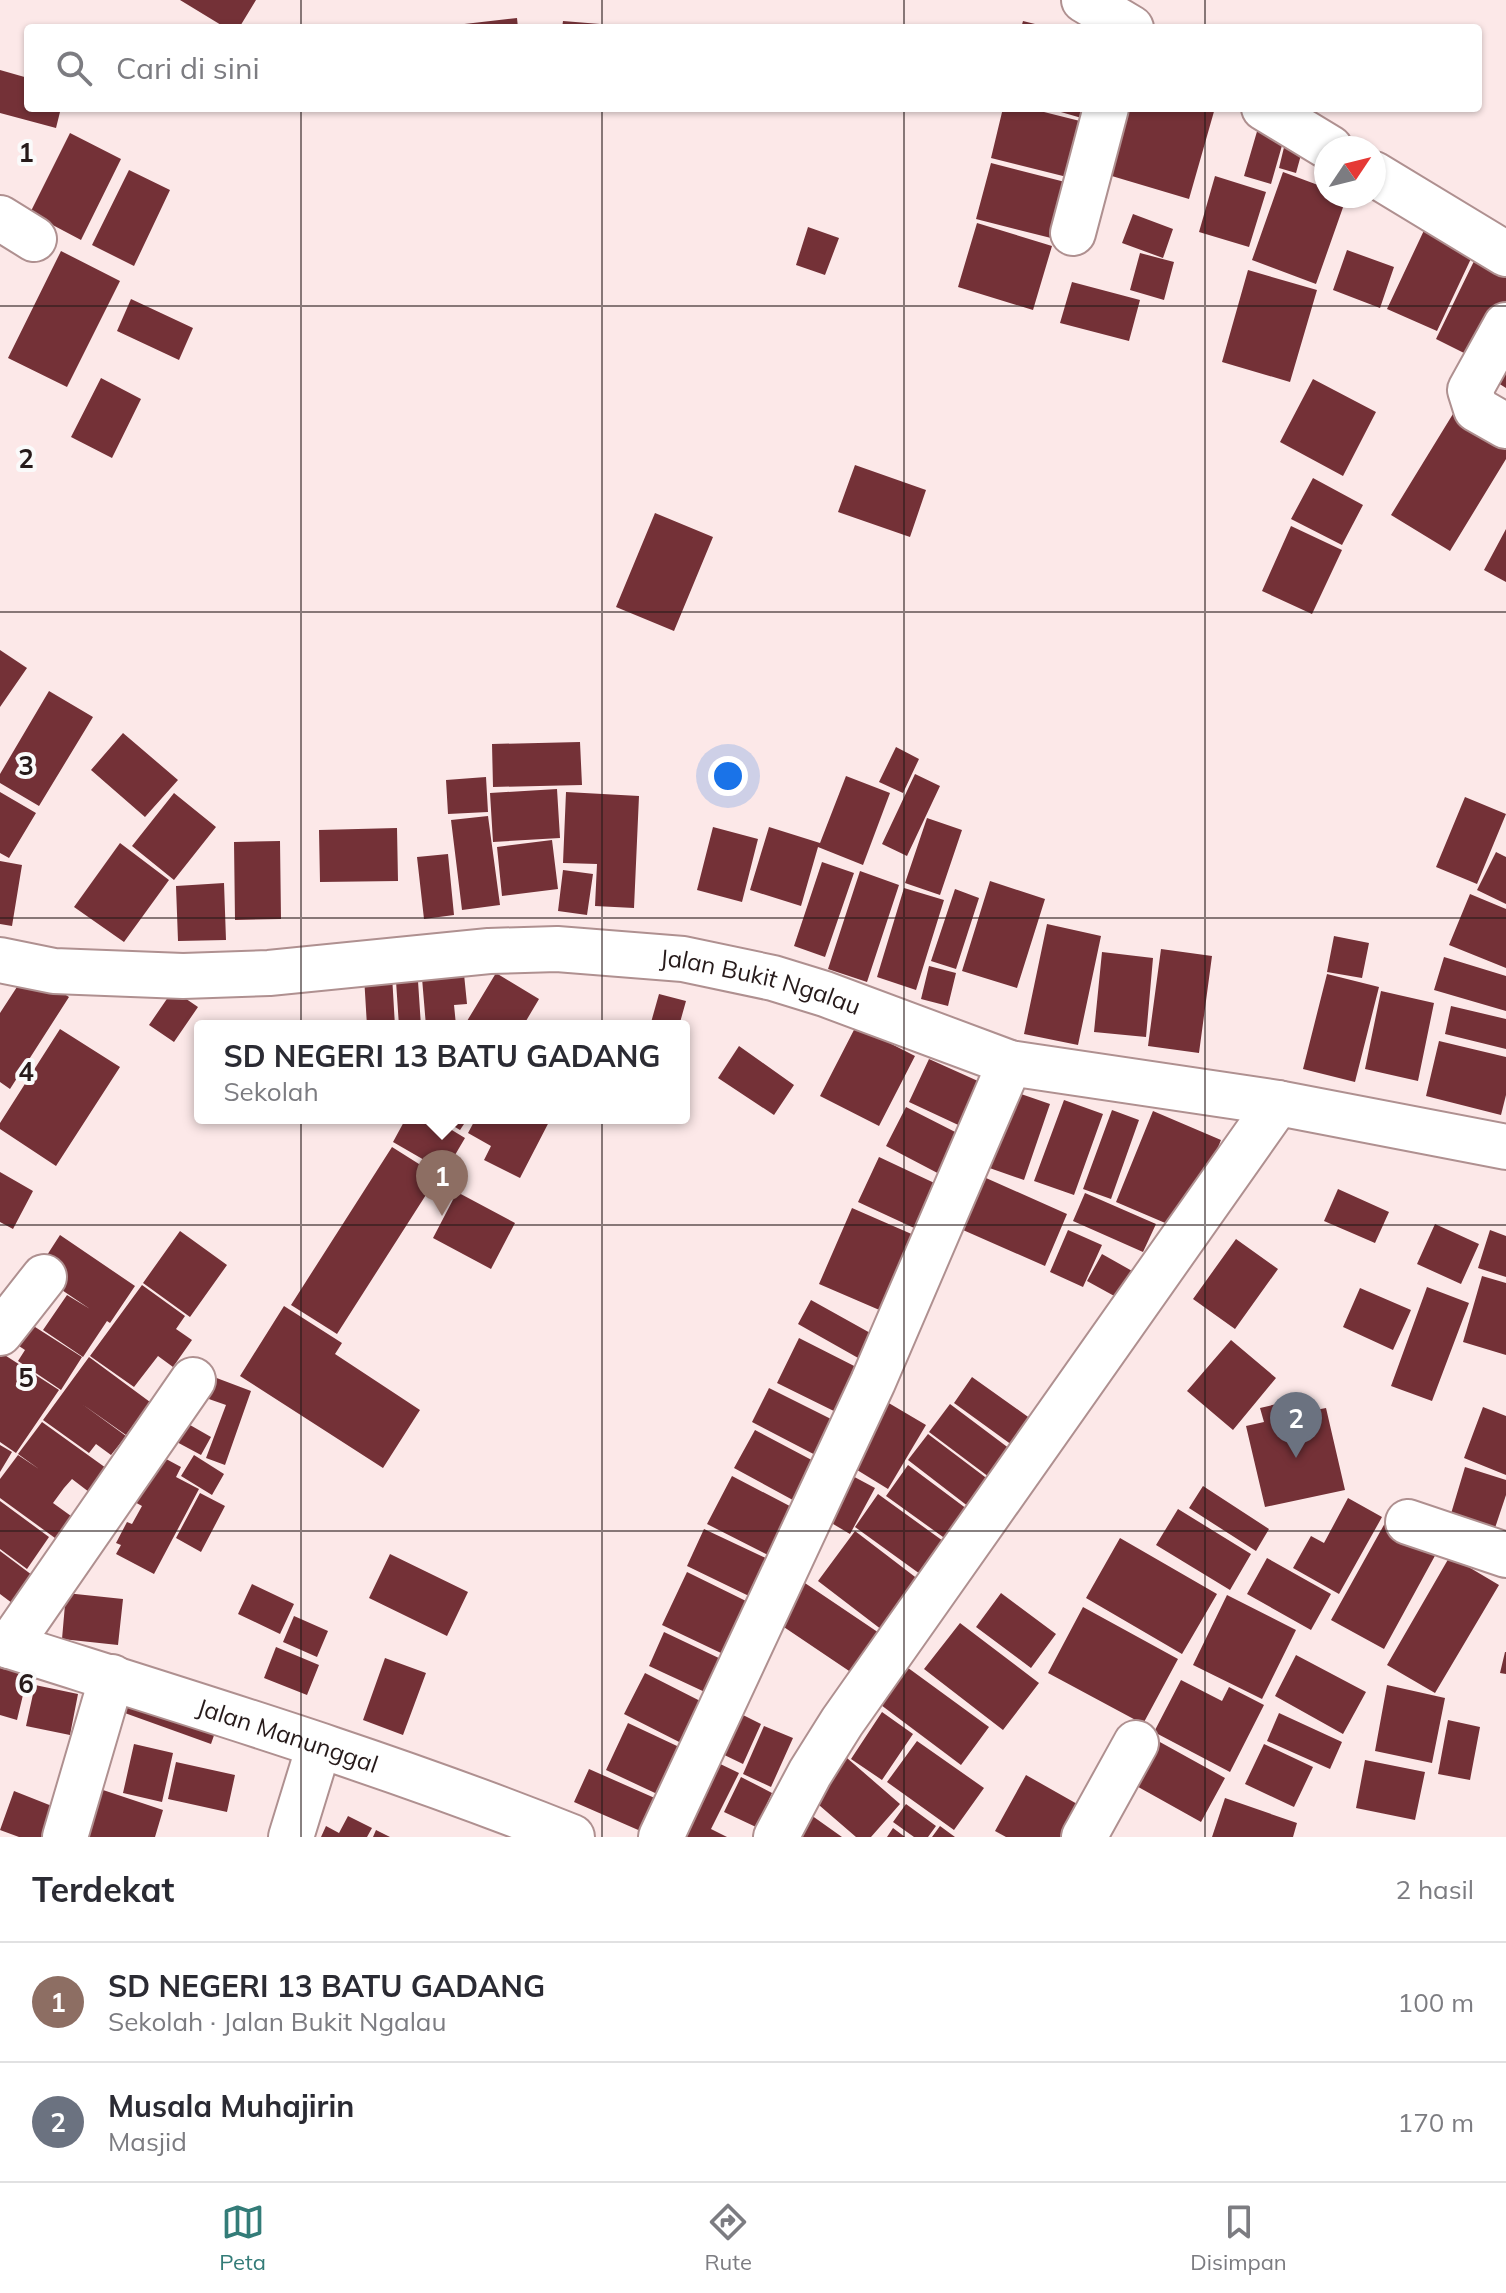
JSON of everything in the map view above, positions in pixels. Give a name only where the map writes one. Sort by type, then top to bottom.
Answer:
[{"type":"street","points":[[1084,0],[1123,24]]},
{"type":"street","points":[[1073,233],[1105,112]]},
{"type":"street","points":[[1271,112],[1314,138]]},
{"type":"street","points":[[1386,181],[1506,254]]},
{"type":"street","points":[[1506,325],[1470,390],[1476,409],[1506,426]]},
{"type":"street","name":"Jalan Bukit Ngalau","points":[[0,960],[54,971],[183,976],[269,973],[489,951],[557,949],[683,959],[773,978],[825,994],[1010,1063],[1278,1103],[1506,1147]]},
{"type":"street","points":[[661,1837],[873,1382],[1010,1063]]},
{"type":"street","points":[[776,1837],[842,1722],[1278,1103]]},
{"type":"street","points":[[0,1333],[44,1277]]},
{"type":"street","points":[[4,1644],[193,1380]]},
{"type":"street","points":[[1408,1522],[1506,1555]]},
{"type":"street","name":"Jalan Manunggal","points":[[4,1644],[319,1746],[511,1826],[572,1837]]},
{"type":"street","points":[[65,1837],[112,1677]]},
{"type":"street","points":[[1084,1837],[1136,1743]]},
{"type":"street","points":[[291,1837],[319,1746]]},
{"type":"building","points":[[180,0],[256,0],[241,24],[219,24]]},
{"type":"building","points":[[517,18],[518,24],[464,24]]},
{"type":"building","points":[[563,21],[600,24],[563,24]]},
{"type":"building","points":[[0,70],[24,77],[24,112],[60,112],[56,128],[0,113]]},
{"type":"building","points":[[1002,112],[1044,112],[1084,122],[1071,178],[991,158]]},
{"type":"building","points":[[1061,112],[1087,112],[1085,119]]},
{"type":"building","points":[[1112,112],[1214,112],[1189,199],[1095,171]]},
{"type":"building","points":[[1258,128],[1285,135],[1271,184],[1244,176]]},
{"type":"building","points":[[70,133],[121,159],[81,240],[30,213]]},
{"type":"building","points":[[1286,139],[1304,144],[1296,173],[1279,168]]},
{"type":"building","points":[[991,163],[1069,183],[1055,239],[976,219]]},
{"type":"building","points":[[129,170],[170,190],[134,266],[92,245]]},
{"type":"building","points":[[1283,172],[1314,184],[1314,208],[1343,208],[1316,284],[1252,260]]},
{"type":"building","points":[[1215,176],[1266,192],[1249,247],[1199,232]]},
{"type":"building","points":[[1133,214],[1173,229],[1163,258],[1122,243]]},
{"type":"building","points":[[977,223],[1052,246],[1033,310],[958,287]]},
{"type":"building","points":[[1427,224],[1476,248],[1437,331],[1387,309]]},
{"type":"building","points":[[808,227],[839,238],[825,275],[796,265]]},
{"type":"building","points":[[1347,250],[1394,267],[1380,308],[1333,290]]},
{"type":"building","points":[[61,251],[120,281],[67,387],[8,358]]},
{"type":"building","points":[[1140,253],[1174,262],[1164,300],[1130,290]]},
{"type":"building","points":[[1477,255],[1506,270],[1506,313],[1482,362],[1436,339]]},
{"type":"building","points":[[1248,270],[1317,290],[1290,382],[1222,362]]},
{"type":"building","points":[[1072,282],[1140,300],[1129,341],[1060,323]]},
{"type":"building","points":[[131,299],[193,328],[179,360],[117,331]]},
{"type":"building","points":[[1506,369],[1506,388],[1498,383]]},
{"type":"building","points":[[101,378],[141,399],[112,458],[71,437]]},
{"type":"building","points":[[1313,379],[1376,412],[1343,476],[1280,442]]},
{"type":"building","points":[[1456,409],[1506,440],[1506,459],[1450,551],[1391,515]]},
{"type":"building","points":[[855,465],[926,490],[910,537],[838,512]]},
{"type":"building","points":[[1313,478],[1363,505],[1342,545],[1291,519]]},
{"type":"building","points":[[655,513],[713,537],[674,631],[616,607]]},
{"type":"building","points":[[1291,526],[1342,550],[1312,614],[1262,591]]},
{"type":"building","points":[[1506,529],[1506,582],[1484,570]]},
{"type":"building","points":[[0,650],[27,668],[0,707]]},
{"type":"building","points":[[49,691],[93,717],[39,806],[0,783],[0,774]]},
{"type":"building","points":[[123,733],[178,780],[145,817],[91,770]]},
{"type":"building","points":[[580,742],[582,785],[493,787],[492,744]]},
{"type":"building","points":[[896,747],[919,759],[903,793],[879,782]]},
{"type":"building","points":[[915,774],[940,786],[907,856],[882,844]]},
{"type":"building","points":[[846,776],[890,793],[863,865],[818,847],[801,906],[750,890],[769,827],[820,843]]},
{"type":"building","points":[[486,777],[488,812],[448,814],[446,780]]},
{"type":"building","points":[[557,789],[560,838],[493,842],[490,793]]},
{"type":"building","points":[[0,792],[36,813],[9,858],[0,853]]},
{"type":"building","points":[[566,792],[639,796],[634,908],[595,906],[597,864],[563,863]]},
{"type":"building","points":[[174,793],[216,827],[174,880],[132,846]]},
{"type":"building","points":[[1465,797],[1506,814],[1477,884],[1436,867]]},
{"type":"building","points":[[488,816],[500,905],[462,910],[451,820]]},
{"type":"building","points":[[927,818],[962,830],[940,895],[905,883]]},
{"type":"building","points":[[713,827],[758,839],[742,902],[697,890]]},
{"type":"building","points":[[397,828],[398,881],[320,882],[319,830]]},
{"type":"building","points":[[552,840],[558,889],[502,896],[497,847]]},
{"type":"building","points":[[280,841],[281,919],[235,920],[234,842]]},
{"type":"building","points":[[120,843],[169,880],[124,942],[74,907]]},
{"type":"building","points":[[1496,852],[1506,857],[1506,904],[1477,890]]},
{"type":"building","points":[[448,854],[454,915],[424,919],[417,857]]},
{"type":"building","points":[[0,861],[22,865],[12,926],[0,924]]},
{"type":"building","points":[[822,862],[854,873],[825,957],[794,946]]},
{"type":"building","points":[[563,870],[593,874],[587,915],[558,911]]},
{"type":"building","points":[[860,871],[899,885],[867,982],[828,969]]},
{"type":"building","points":[[990,881],[1045,899],[1017,988],[962,971]]},
{"type":"building","points":[[224,883],[226,940],[178,941],[176,886]]},
{"type":"building","points":[[904,888],[944,900],[916,990],[877,977]]},
{"type":"building","points":[[955,889],[979,898],[956,969],[931,961]]},
{"type":"building","points":[[1470,894],[1506,909],[1506,968],[1449,945]]},
{"type":"building","points":[[1047,924],[1101,936],[1078,1045],[1024,1034]]},
{"type":"building","points":[[1334,936],[1369,943],[1362,978],[1327,972]]},
{"type":"building","points":[[1161,949],[1212,956],[1199,1053],[1148,1046]]},
{"type":"building","points":[[1102,952],[1153,958],[1146,1037],[1094,1032]]},
{"type":"building","points":[[1444,957],[1506,976],[1506,1011],[1434,990]]},
{"type":"building","points":[[929,966],[956,973],[948,1006],[921,999]]},
{"type":"building","points":[[28,970],[69,997],[10,1089],[0,1082],[0,1013]]},
{"type":"building","points":[[496,973],[539,999],[527,1020],[468,1020]]},
{"type":"building","points":[[464,974],[467,1004],[454,1005],[456,1020],[426,1020],[422,978]]},
{"type":"building","points":[[1327,974],[1379,987],[1355,1082],[1303,1069]]},
{"type":"building","points":[[392,975],[395,1020],[367,1020],[364,976]]},
{"type":"building","points":[[396,981],[418,981],[421,1020],[399,1020]]},
{"type":"building","points":[[173,990],[198,1007],[174,1042],[149,1025]]},
{"type":"building","points":[[1381,991],[1434,1003],[1418,1081],[1365,1069]]},
{"type":"building","points":[[659,994],[686,1001],[681,1020],[652,1020]]},
{"type":"building","points":[[1451,1006],[1506,1019],[1506,1049],[1445,1034]]},
{"type":"building","points":[[856,1026],[915,1056],[879,1126],[820,1096]]},
{"type":"building","points":[[60,1029],[120,1067],[56,1166],[0,1129],[0,1123]]},
{"type":"building","points":[[1439,1041],[1506,1057],[1506,1095],[1501,1115],[1426,1096]]},
{"type":"building","points":[[739,1046],[794,1085],[774,1115],[718,1078]]},
{"type":"building","points":[[929,1059],[989,1086],[969,1130],[909,1102]]},
{"type":"building","points":[[1007,1089],[1050,1104],[1024,1180],[981,1165]]},
{"type":"building","points":[[1064,1100],[1103,1114],[1074,1195],[1034,1181]]},
{"type":"building","points":[[906,1107],[967,1138],[947,1178],[886,1146]]},
{"type":"building","points":[[1112,1110],[1139,1120],[1111,1199],[1083,1189]]},
{"type":"building","points":[[1153,1111],[1221,1140],[1184,1231],[1116,1202]]},
{"type":"building","points":[[403,1124],[442,1124],[465,1138],[445,1172],[393,1142]]},
{"type":"building","points":[[450,1124],[464,1124],[460,1130]]},
{"type":"building","points":[[473,1124],[548,1124],[520,1178],[484,1160],[491,1146],[468,1133]]},
{"type":"building","points":[[392,1147],[438,1176],[337,1334],[291,1305]]},
{"type":"building","points":[[879,1157],[945,1188],[925,1233],[858,1202]]},
{"type":"building","points":[[0,1172],[33,1191],[13,1229],[0,1222]]},
{"type":"building","points":[[986,1178],[1067,1214],[1045,1266],[963,1230]]},
{"type":"building","points":[[1338,1189],[1389,1212],[1375,1243],[1324,1221]]},
{"type":"building","points":[[457,1192],[515,1223],[491,1269],[433,1238]]},
{"type":"building","points":[[1085,1193],[1156,1224],[1143,1252],[1073,1221]]},
{"type":"building","points":[[852,1208],[923,1239],[891,1315],[819,1284]]},
{"type":"building","points":[[1435,1224],[1479,1244],[1461,1284],[1417,1264]]},
{"type":"building","points":[[1068,1230],[1102,1245],[1083,1287],[1050,1272]]},
{"type":"building","points":[[1490,1230],[1506,1236],[1506,1277],[1478,1268]]},
{"type":"building","points":[[180,1231],[227,1265],[190,1317],[143,1283]]},
{"type":"building","points":[[60,1235],[135,1286],[83,1357],[43,1330],[67,1295],[90,1309],[50,1282],[40,1266]]},
{"type":"building","points":[[1236,1239],[1278,1269],[1235,1329],[1193,1299]]},
{"type":"building","points":[[1102,1254],[1141,1276],[1127,1303],[1087,1281]]},
{"type":"building","points":[[1482,1276],[1506,1283],[1506,1355],[1463,1342]]},
{"type":"building","points":[[142,1285],[185,1316],[176,1329],[192,1340],[173,1367],[158,1356],[134,1387],[90,1356]]},
{"type":"building","points":[[1427,1287],[1469,1303],[1432,1401],[1391,1386]]},
{"type":"building","points":[[1360,1288],[1411,1310],[1393,1350],[1343,1327]]},
{"type":"building","points":[[811,1300],[881,1339],[867,1363],[798,1324]]},
{"type":"building","points":[[284,1306],[342,1343],[335,1354],[420,1410],[383,1468],[240,1376]]},
{"type":"building","points":[[21,1318],[82,1357],[61,1390],[18,1361],[25,1350],[7,1338]]},
{"type":"building","points":[[799,1338],[868,1373],[846,1417],[777,1383]]},
{"type":"building","points":[[1231,1340],[1276,1378],[1233,1430],[1187,1391]]},
{"type":"building","points":[[0,1352],[59,1390],[16,1453],[0,1442]]},
{"type":"building","points":[[89,1357],[150,1402],[126,1435],[82,1404],[126,1436],[111,1455],[96,1444],[89,1453],[43,1420]]},
{"type":"building","points":[[214,1377],[251,1391],[225,1465],[206,1458],[226,1405],[206,1398]]},
{"type":"building","points":[[972,1377],[1031,1419],[1012,1445],[954,1403]]},
{"type":"building","points":[[769,1388],[843,1425],[825,1460],[752,1422]]},
{"type":"building","points":[[1302,1398],[1305,1412],[1326,1408],[1345,1490],[1265,1507],[1246,1426],[1264,1422],[1260,1408]]},
{"type":"building","points":[[887,1402],[926,1425],[888,1489],[849,1465]]},
{"type":"building","points":[[950,1404],[1010,1449],[989,1477],[929,1432]]},
{"type":"building","points":[[1483,1407],[1506,1416],[1506,1475],[1464,1458]]},
{"type":"building","points":[[183,1421],[211,1437],[201,1455],[173,1440]]},
{"type":"building","points":[[42,1422],[106,1468],[89,1492],[72,1479],[53,1503],[71,1516],[55,1538],[0,1498],[0,1479],[18,1455],[39,1469],[18,1454]]},
{"type":"building","points":[[755,1430],[823,1466],[802,1505],[734,1468]]},
{"type":"building","points":[[928,1434],[989,1480],[969,1507],[908,1460]]},
{"type":"building","points":[[0,1445],[12,1452],[0,1472]]},
{"type":"building","points":[[155,1453],[181,1467],[176,1477],[199,1489],[154,1574],[116,1554],[121,1545],[116,1543],[127,1522],[132,1524],[142,1506],[131,1500]]},
{"type":"building","points":[[194,1455],[224,1474],[212,1495],[181,1476]]},
{"type":"building","points":[[908,1465],[971,1512],[950,1542],[886,1496]]},
{"type":"building","points":[[1465,1467],[1506,1480],[1506,1495],[1494,1531],[1450,1517]]},
{"type":"building","points":[[847,1473],[875,1488],[850,1534],[823,1518]]},
{"type":"building","points":[[732,1476],[805,1514],[780,1561],[707,1524]]},
{"type":"building","points":[[1203,1486],[1269,1529],[1256,1551],[1189,1508]]},
{"type":"building","points":[[200,1493],[225,1506],[201,1552],[176,1538]]},
{"type":"building","points":[[878,1494],[950,1546],[927,1579],[855,1527]]},
{"type":"building","points":[[1348,1498],[1382,1517],[1339,1594],[1293,1568],[1311,1536],[1324,1543]]},
{"type":"building","points":[[0,1501],[49,1537],[27,1569],[0,1549]]},
{"type":"building","points":[[1178,1509],[1251,1554],[1230,1590],[1156,1545]]},
{"type":"building","points":[[1385,1523],[1437,1552],[1384,1649],[1331,1620]]},
{"type":"building","points":[[704,1529],[768,1559],[751,1597],[687,1566]]},
{"type":"building","points":[[855,1531],[923,1583],[886,1633],[818,1581]]},
{"type":"building","points":[[1120,1538],[1217,1594],[1182,1654],[1086,1598]]},
{"type":"building","points":[[0,1551],[32,1575],[12,1603],[0,1594]]},
{"type":"building","points":[[390,1554],[468,1592],[447,1636],[369,1598]]},
{"type":"building","points":[[1450,1556],[1499,1585],[1435,1693],[1387,1665]]},
{"type":"building","points":[[1267,1558],[1331,1594],[1311,1630],[1247,1594]]},
{"type":"building","points":[[687,1572],[746,1601],[721,1653],[662,1625]]},
{"type":"building","points":[[796,1577],[888,1639],[861,1679],[769,1617]]},
{"type":"building","points":[[252,1584],[294,1604],[280,1634],[238,1614]]},
{"type":"building","points":[[66,1593],[123,1599],[118,1645],[62,1639]]},
{"type":"building","points":[[1001,1593],[1056,1634],[1031,1668],[976,1627]]},
{"type":"building","points":[[1227,1595],[1296,1630],[1262,1699],[1193,1665]]},
{"type":"building","points":[[1083,1607],[1178,1659],[1143,1724],[1048,1673]]},
{"type":"building","points":[[294,1616],[328,1631],[317,1657],[283,1642]]},
{"type":"building","points":[[960,1623],[1039,1683],[1003,1730],[924,1669]]},
{"type":"building","points":[[664,1632],[723,1660],[707,1693],[649,1666]]},
{"type":"building","points":[[276,1647],[319,1665],[307,1695],[264,1678]]},
{"type":"building","points":[[1506,1652],[1506,1674],[1500,1673]]},
{"type":"building","points":[[1296,1655],[1366,1692],[1343,1734],[1275,1696]]},
{"type":"building","points":[[385,1658],[426,1673],[403,1735],[363,1720]]},
{"type":"building","points":[[900,1662],[989,1727],[961,1765],[873,1699]]},
{"type":"building","points":[[0,1667],[28,1674],[17,1720],[0,1715]]},
{"type":"building","points":[[645,1673],[714,1708],[693,1749],[624,1714]]},
{"type":"building","points":[[1181,1680],[1222,1701],[1229,1687],[1264,1705],[1230,1772],[1154,1732]]},
{"type":"building","points":[[35,1685],[78,1694],[70,1735],[26,1726]]},
{"type":"building","points":[[1387,1685],[1445,1698],[1432,1763],[1375,1751]]},
{"type":"building","points":[[131,1686],[220,1718],[211,1744],[122,1712]]},
{"type":"building","points":[[733,1710],[761,1724],[743,1764],[714,1750]]},
{"type":"building","points":[[882,1712],[913,1734],[882,1780],[851,1759]]},
{"type":"building","points":[[1279,1713],[1342,1742],[1330,1769],[1267,1741]]},
{"type":"building","points":[[1448,1720],[1480,1727],[1470,1780],[1438,1774]]},
{"type":"building","points":[[628,1723],[692,1753],[670,1800],[606,1770]]},
{"type":"building","points":[[764,1726],[793,1738],[771,1787],[743,1774]]},
{"type":"building","points":[[1149,1736],[1225,1778],[1201,1822],[1124,1779]]},
{"type":"building","points":[[917,1741],[984,1788],[954,1830],[887,1782]]},
{"type":"building","points":[[134,1744],[173,1753],[162,1802],[123,1793]]},
{"type":"building","points":[[1264,1744],[1313,1767],[1294,1807],[1245,1784]]},
{"type":"building","points":[[847,1758],[900,1804],[871,1837],[856,1837],[812,1799]]},
{"type":"building","points":[[712,1760],[739,1773],[711,1829],[727,1837],[674,1837]]},
{"type":"building","points":[[1365,1760],[1425,1772],[1415,1820],[1356,1808]]},
{"type":"building","points":[[176,1762],[235,1775],[227,1812],[168,1799]]},
{"type":"building","points":[[589,1769],[666,1803],[652,1836],[574,1802]]},
{"type":"building","points":[[1026,1775],[1086,1809],[1071,1837],[1006,1837],[995,1831]]},
{"type":"building","points":[[741,1777],[772,1793],[756,1827],[724,1812]]},
{"type":"building","points":[[100,1789],[163,1810],[155,1837],[85,1837]]},
{"type":"building","points":[[14,1791],[57,1808],[46,1837],[19,1837],[0,1830]]},
{"type":"building","points":[[1225,1798],[1297,1823],[1293,1837],[1212,1837]]},
{"type":"building","points":[[906,1804],[936,1826],[928,1837],[914,1837],[893,1822]]},
{"type":"building","points":[[811,1815],[842,1837],[796,1837]]},
{"type":"building","points":[[348,1816],[372,1828],[367,1837],[321,1837],[326,1826],[339,1833]]},
{"type":"building","points":[[940,1826],[955,1837],[932,1837]]},
{"type":"building","points":[[893,1828],[905,1837],[887,1837]]},
{"type":"building","points":[[376,1830],[390,1837],[373,1837]]},
{"type":"place","name":"SD NEGERI 13 BATU GADANG","points":[[442,1216]]},
{"type":"place","name":"Musala Muhajirin","points":[[1296,1458]]}]
